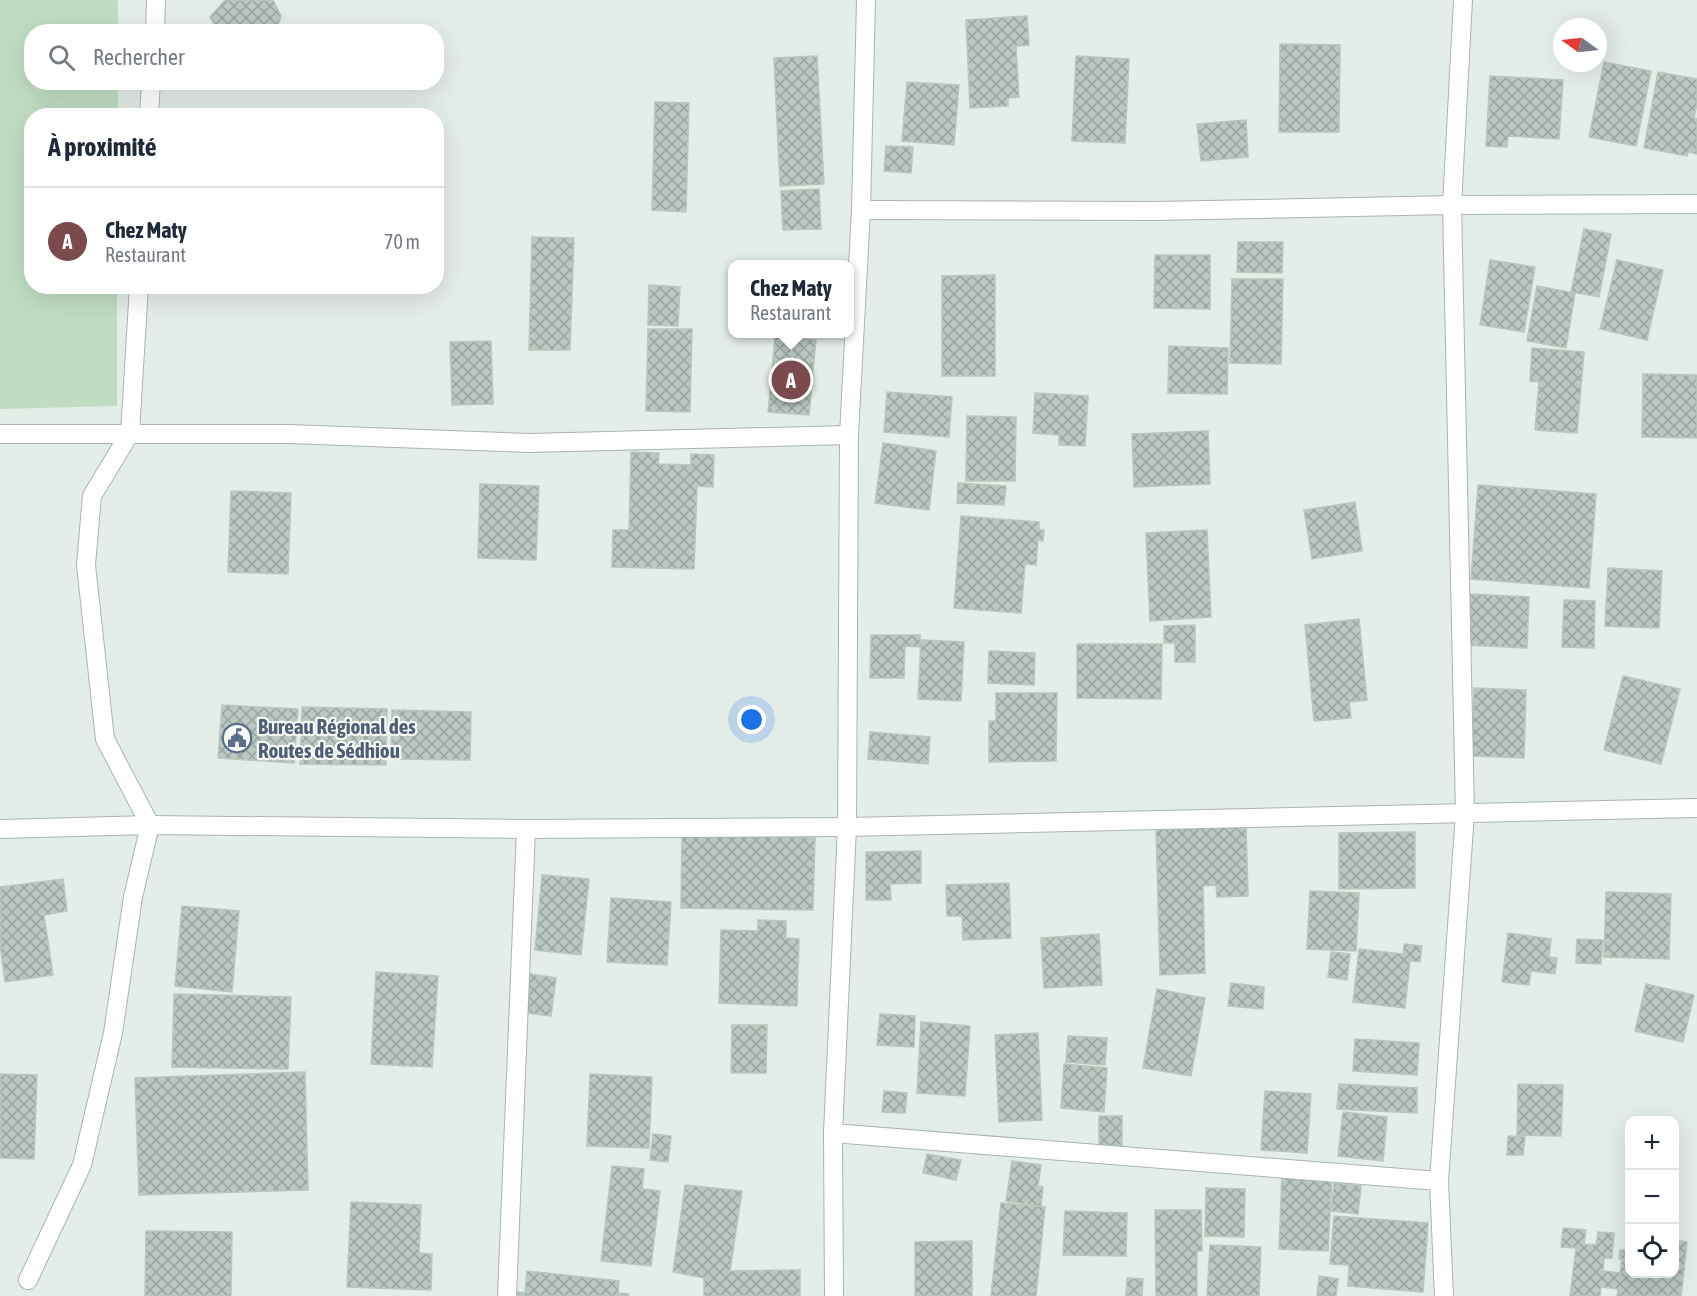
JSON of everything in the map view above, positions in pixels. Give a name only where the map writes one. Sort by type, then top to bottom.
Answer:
[{"type":"street","points":[[154,24],[156,0]]},
{"type":"street","points":[[834,1296],[833,1133],[847,827],[849,435],[861,210],[866,0]]},
{"type":"street","points":[[1444,1296],[1439,1181],[1465,813],[1452,205],[1463,0]]},
{"type":"street","points":[[149,108],[151,90]]},
{"type":"street","points":[[861,210],[1155,210],[1697,204]]},
{"type":"street","points":[[28,1280],[82,1165],[113,1033],[133,897],[150,825],[105,739],[86,565],[92,496],[130,433],[139,294]]},
{"type":"street","points":[[0,434],[289,434],[529,443],[849,435]]},
{"type":"street","points":[[0,829],[150,825],[526,829],[847,827],[1697,808]]},
{"type":"street","points":[[507,1296],[526,829]]},
{"type":"street","points":[[833,1133],[1439,1181]]},
{"type":"green space","points":[[0,0],[118,0],[118,24],[24,24],[24,90],[118,90],[118,108],[24,108],[24,294],[117,294],[117,406],[0,409]]},
{"type":"building","points":[[225,0],[273,0],[281,16],[278,24],[214,24],[210,17]]},
{"type":"building","points":[[1027,16],[1029,45],[1016,46],[1019,97],[1008,98],[1008,106],[970,108],[966,20]]},
{"type":"building","points":[[1280,44],[1340,45],[1339,132],[1279,132]]},
{"type":"building","points":[[817,56],[824,184],[780,186],[774,58]]},
{"type":"building","points":[[1076,56],[1129,59],[1125,143],[1072,141]]},
{"type":"building","points":[[1607,63],[1651,71],[1636,146],[1589,137],[1602,72],[1607,72]]},
{"type":"building","points":[[1658,72],[1697,79],[1697,103],[1694,118],[1697,119],[1697,154],[1688,152],[1687,156],[1644,148]]},
{"type":"building","points":[[1490,76],[1563,80],[1559,139],[1508,136],[1507,147],[1486,146]]},
{"type":"building","points":[[907,82],[959,85],[954,145],[902,141]]},
{"type":"building","points":[[655,102],[689,103],[686,212],[652,210]]},
{"type":"building","points":[[1246,120],[1248,157],[1201,161],[1197,124]]},
{"type":"building","points":[[886,146],[913,147],[911,173],[884,171]]},
{"type":"building","points":[[819,189],[821,229],[783,230],[781,191]]},
{"type":"building","points":[[1584,229],[1611,234],[1599,297],[1571,292]]},
{"type":"building","points":[[532,237],[574,238],[570,350],[529,350]]},
{"type":"building","points":[[1238,242],[1283,242],[1282,273],[1237,272]]},
{"type":"building","points":[[1155,255],[1210,255],[1210,309],[1154,308]]},
{"type":"building","points":[[1490,260],[1535,267],[1524,332],[1480,325]]},
{"type":"building","points":[[1617,260],[1663,270],[1647,340],[1600,329]]},
{"type":"building","points":[[995,275],[995,376],[942,376],[942,276]]},
{"type":"building","points":[[1232,279],[1283,279],[1281,364],[1230,363]]},
{"type":"building","points":[[649,285],[680,287],[678,326],[648,325]]},
{"type":"building","points":[[1537,286],[1575,293],[1566,348],[1527,341]]},
{"type":"building","points":[[648,329],[692,329],[690,412],[646,411]]},
{"type":"building","points":[[775,338],[816,340],[809,415],[768,412]]},
{"type":"building","points":[[491,341],[493,404],[452,405],[450,342]]},
{"type":"building","points":[[1169,346],[1228,348],[1227,394],[1168,393]]},
{"type":"building","points":[[1532,348],[1584,352],[1577,433],[1535,430],[1539,382],[1530,381]]},
{"type":"building","points":[[1643,374],[1697,375],[1697,438],[1642,437]]},
{"type":"building","points":[[887,392],[952,397],[949,437],[884,432]]},
{"type":"building","points":[[1035,393],[1088,396],[1085,446],[1059,445],[1059,435],[1033,433]]},
{"type":"building","points":[[967,416],[1016,417],[1015,481],[966,481]]},
{"type":"building","points":[[1208,431],[1210,484],[1134,487],[1132,434]]},
{"type":"building","points":[[883,443],[936,451],[929,510],[875,503]]},
{"type":"building","points":[[631,452],[659,453],[658,464],[691,465],[691,454],[714,455],[713,487],[697,486],[694,569],[612,567],[613,530],[629,530]]},
{"type":"building","points":[[958,483],[1006,486],[1004,505],[957,503]]},
{"type":"building","points":[[480,484],[539,486],[536,560],[478,558]]},
{"type":"building","points":[[1478,485],[1596,494],[1589,588],[1471,579]]},
{"type":"building","points":[[231,491],[291,493],[288,574],[228,572]]},
{"type":"building","points":[[1355,502],[1362,551],[1312,559],[1304,510]]},
{"type":"building","points":[[961,516],[1039,522],[1039,530],[1044,530],[1043,541],[1038,540],[1036,565],[1025,564],[1021,613],[954,608]]},
{"type":"building","points":[[1207,530],[1211,617],[1150,621],[1146,533]]},
{"type":"building","points":[[1608,568],[1662,571],[1659,628],[1605,626]]},
{"type":"building","points":[[1468,594],[1529,597],[1527,648],[1466,645]]},
{"type":"building","points":[[1564,600],[1595,601],[1594,648],[1562,647]]},
{"type":"building","points":[[1359,619],[1367,700],[1349,702],[1351,718],[1314,721],[1305,625]]},
{"type":"building","points":[[1195,625],[1195,662],[1175,662],[1175,643],[1164,643],[1164,626]]},
{"type":"building","points":[[871,635],[920,635],[920,647],[905,646],[904,678],[870,678]]},
{"type":"building","points":[[921,640],[964,642],[961,701],[918,699]]},
{"type":"building","points":[[1077,644],[1162,644],[1161,699],[1077,698]]},
{"type":"building","points":[[989,651],[1035,653],[1034,685],[988,683]]},
{"type":"building","points":[[1623,676],[1680,689],[1661,764],[1604,750]]},
{"type":"building","points":[[1474,688],[1526,690],[1524,758],[1472,756]]},
{"type":"building","points":[[996,693],[1057,693],[1056,761],[989,762],[989,721],[996,721]]},
{"type":"building","points":[[222,705],[298,709],[294,763],[218,758]]},
{"type":"building","points":[[302,707],[387,709],[386,765],[300,764]]},
{"type":"building","points":[[392,710],[471,712],[470,760],[391,759]]},
{"type":"building","points":[[870,732],[930,737],[928,764],[868,759]]},
{"type":"building","points":[[1246,824],[1248,896],[1217,897],[1216,885],[1203,886],[1205,973],[1160,975],[1156,828]]},
{"type":"building","points":[[1415,832],[1415,888],[1339,889],[1339,833]]},
{"type":"building","points":[[682,835],[815,838],[813,910],[681,908]]},
{"type":"building","points":[[921,851],[921,883],[890,884],[891,900],[866,900],[866,852]]},
{"type":"building","points":[[542,875],[589,879],[581,955],[535,950]]},
{"type":"building","points":[[63,879],[67,911],[44,915],[53,975],[5,982],[0,944],[0,887]]},
{"type":"building","points":[[1009,883],[1011,938],[963,940],[962,916],[947,916],[946,885]]},
{"type":"building","points":[[1310,891],[1359,893],[1356,951],[1307,949]]},
{"type":"building","points":[[1606,892],[1671,894],[1669,959],[1604,957]]},
{"type":"building","points":[[611,898],[671,902],[667,965],[607,962]]},
{"type":"building","points":[[182,906],[239,911],[232,992],[175,986]]},
{"type":"building","points":[[758,920],[786,921],[786,938],[799,939],[797,1006],[719,1003],[721,930],[758,931]]},
{"type":"building","points":[[1508,933],[1551,939],[1549,957],[1557,958],[1555,974],[1531,971],[1529,985],[1502,982]]},
{"type":"building","points":[[1099,934],[1102,985],[1044,988],[1041,938]]},
{"type":"building","points":[[1577,939],[1603,940],[1601,964],[1576,963]]},
{"type":"building","points":[[1404,944],[1422,946],[1420,962],[1410,961],[1405,1008],[1353,1002],[1359,949],[1403,954]]},
{"type":"building","points":[[1331,952],[1350,954],[1347,980],[1328,977]]},
{"type":"building","points":[[376,972],[438,976],[432,1067],[371,1064]]},
{"type":"building","points":[[524,973],[556,978],[551,1016],[519,1012]]},
{"type":"building","points":[[1231,983],[1264,987],[1263,1009],[1228,1006]]},
{"type":"building","points":[[1646,984],[1694,995],[1683,1042],[1635,1031]]},
{"type":"building","points":[[1157,989],[1205,998],[1191,1076],[1143,1068]]},
{"type":"building","points":[[174,994],[291,997],[288,1069],[172,1067]]},
{"type":"building","points":[[880,1014],[915,1016],[914,1047],[877,1045]]},
{"type":"building","points":[[921,1022],[970,1026],[965,1096],[917,1093]]},
{"type":"building","points":[[732,1025],[767,1025],[766,1073],[731,1073]]},
{"type":"building","points":[[1038,1033],[1042,1120],[999,1122],[995,1035]]},
{"type":"building","points":[[1068,1036],[1107,1038],[1105,1065],[1066,1062]]},
{"type":"building","points":[[1355,1039],[1419,1043],[1417,1075],[1353,1071]]},
{"type":"building","points":[[1064,1064],[1107,1068],[1104,1112],[1061,1108]]},
{"type":"building","points":[[305,1072],[308,1190],[139,1195],[135,1078]]},
{"type":"building","points":[[0,1074],[37,1075],[34,1159],[0,1158]]},
{"type":"building","points":[[590,1074],[652,1077],[649,1148],[587,1146]]},
{"type":"building","points":[[1339,1084],[1417,1088],[1417,1113],[1337,1109]]},
{"type":"building","points":[[1518,1084],[1563,1085],[1561,1136],[1517,1135]]},
{"type":"building","points":[[884,1091],[907,1093],[905,1113],[882,1112]]},
{"type":"building","points":[[1265,1091],[1311,1094],[1307,1153],[1261,1150]]},
{"type":"building","points":[[1343,1112],[1387,1117],[1383,1161],[1338,1156]]},
{"type":"building","points":[[1099,1116],[1122,1116],[1122,1145],[1099,1146]]},
{"type":"building","points":[[653,1134],[671,1136],[668,1162],[650,1160]]},
{"type":"building","points":[[1508,1136],[1525,1137],[1523,1155],[1507,1155]]},
{"type":"building","points":[[927,1154],[961,1160],[956,1180],[923,1173]]},
{"type":"building","points":[[1012,1161],[1041,1165],[1038,1186],[1043,1187],[1041,1206],[1006,1201]]},
{"type":"building","points":[[612,1166],[644,1169],[642,1189],[660,1191],[651,1266],[601,1261]]},
{"type":"building","points":[[1282,1173],[1332,1175],[1328,1251],[1279,1249]]},
{"type":"building","points":[[1334,1183],[1361,1186],[1358,1214],[1331,1211]]},
{"type":"building","points":[[685,1185],[742,1191],[730,1271],[800,1270],[800,1296],[704,1296],[704,1278],[673,1272]]},
{"type":"building","points":[[1206,1188],[1245,1189],[1244,1237],[1205,1236]]},
{"type":"building","points":[[351,1202],[421,1205],[419,1253],[432,1254],[431,1290],[347,1287]]},
{"type":"building","points":[[1001,1203],[1045,1207],[1036,1296],[991,1296]]},
{"type":"building","points":[[1155,1210],[1201,1210],[1202,1251],[1197,1251],[1197,1296],[1156,1296]]},
{"type":"building","points":[[1065,1211],[1127,1213],[1126,1256],[1063,1255]]},
{"type":"building","points":[[1334,1216],[1428,1223],[1423,1292],[1348,1286],[1349,1265],[1330,1264]]},
{"type":"building","points":[[1563,1228],[1586,1230],[1584,1244],[1596,1245],[1598,1232],[1614,1233],[1612,1258],[1604,1258],[1603,1271],[1620,1273],[1622,1259],[1619,1259],[1620,1250],[1625,1250],[1625,1278],[1679,1278],[1679,1241],[1687,1242],[1681,1296],[1617,1296],[1618,1289],[1601,1287],[1600,1296],[1570,1296],[1576,1248],[1561,1247]]},
{"type":"building","points":[[146,1231],[232,1232],[231,1296],[145,1296]]},
{"type":"building","points":[[972,1241],[972,1296],[915,1296],[915,1242]]},
{"type":"building","points":[[1210,1245],[1261,1247],[1259,1296],[1207,1296]]},
{"type":"building","points":[[527,1271],[619,1281],[618,1293],[629,1294],[629,1296],[517,1296],[518,1292],[525,1293]]},
{"type":"building","points":[[1319,1276],[1338,1279],[1336,1296],[1317,1296]]},
{"type":"building","points":[[1127,1278],[1143,1279],[1142,1296],[1126,1296]]},
{"type":"place","name":"Chez Maty","points":[[791,380]]},
{"type":"place","name":"Bureau Régional des Routes de Sédhiou","points":[[237,738]]}]
